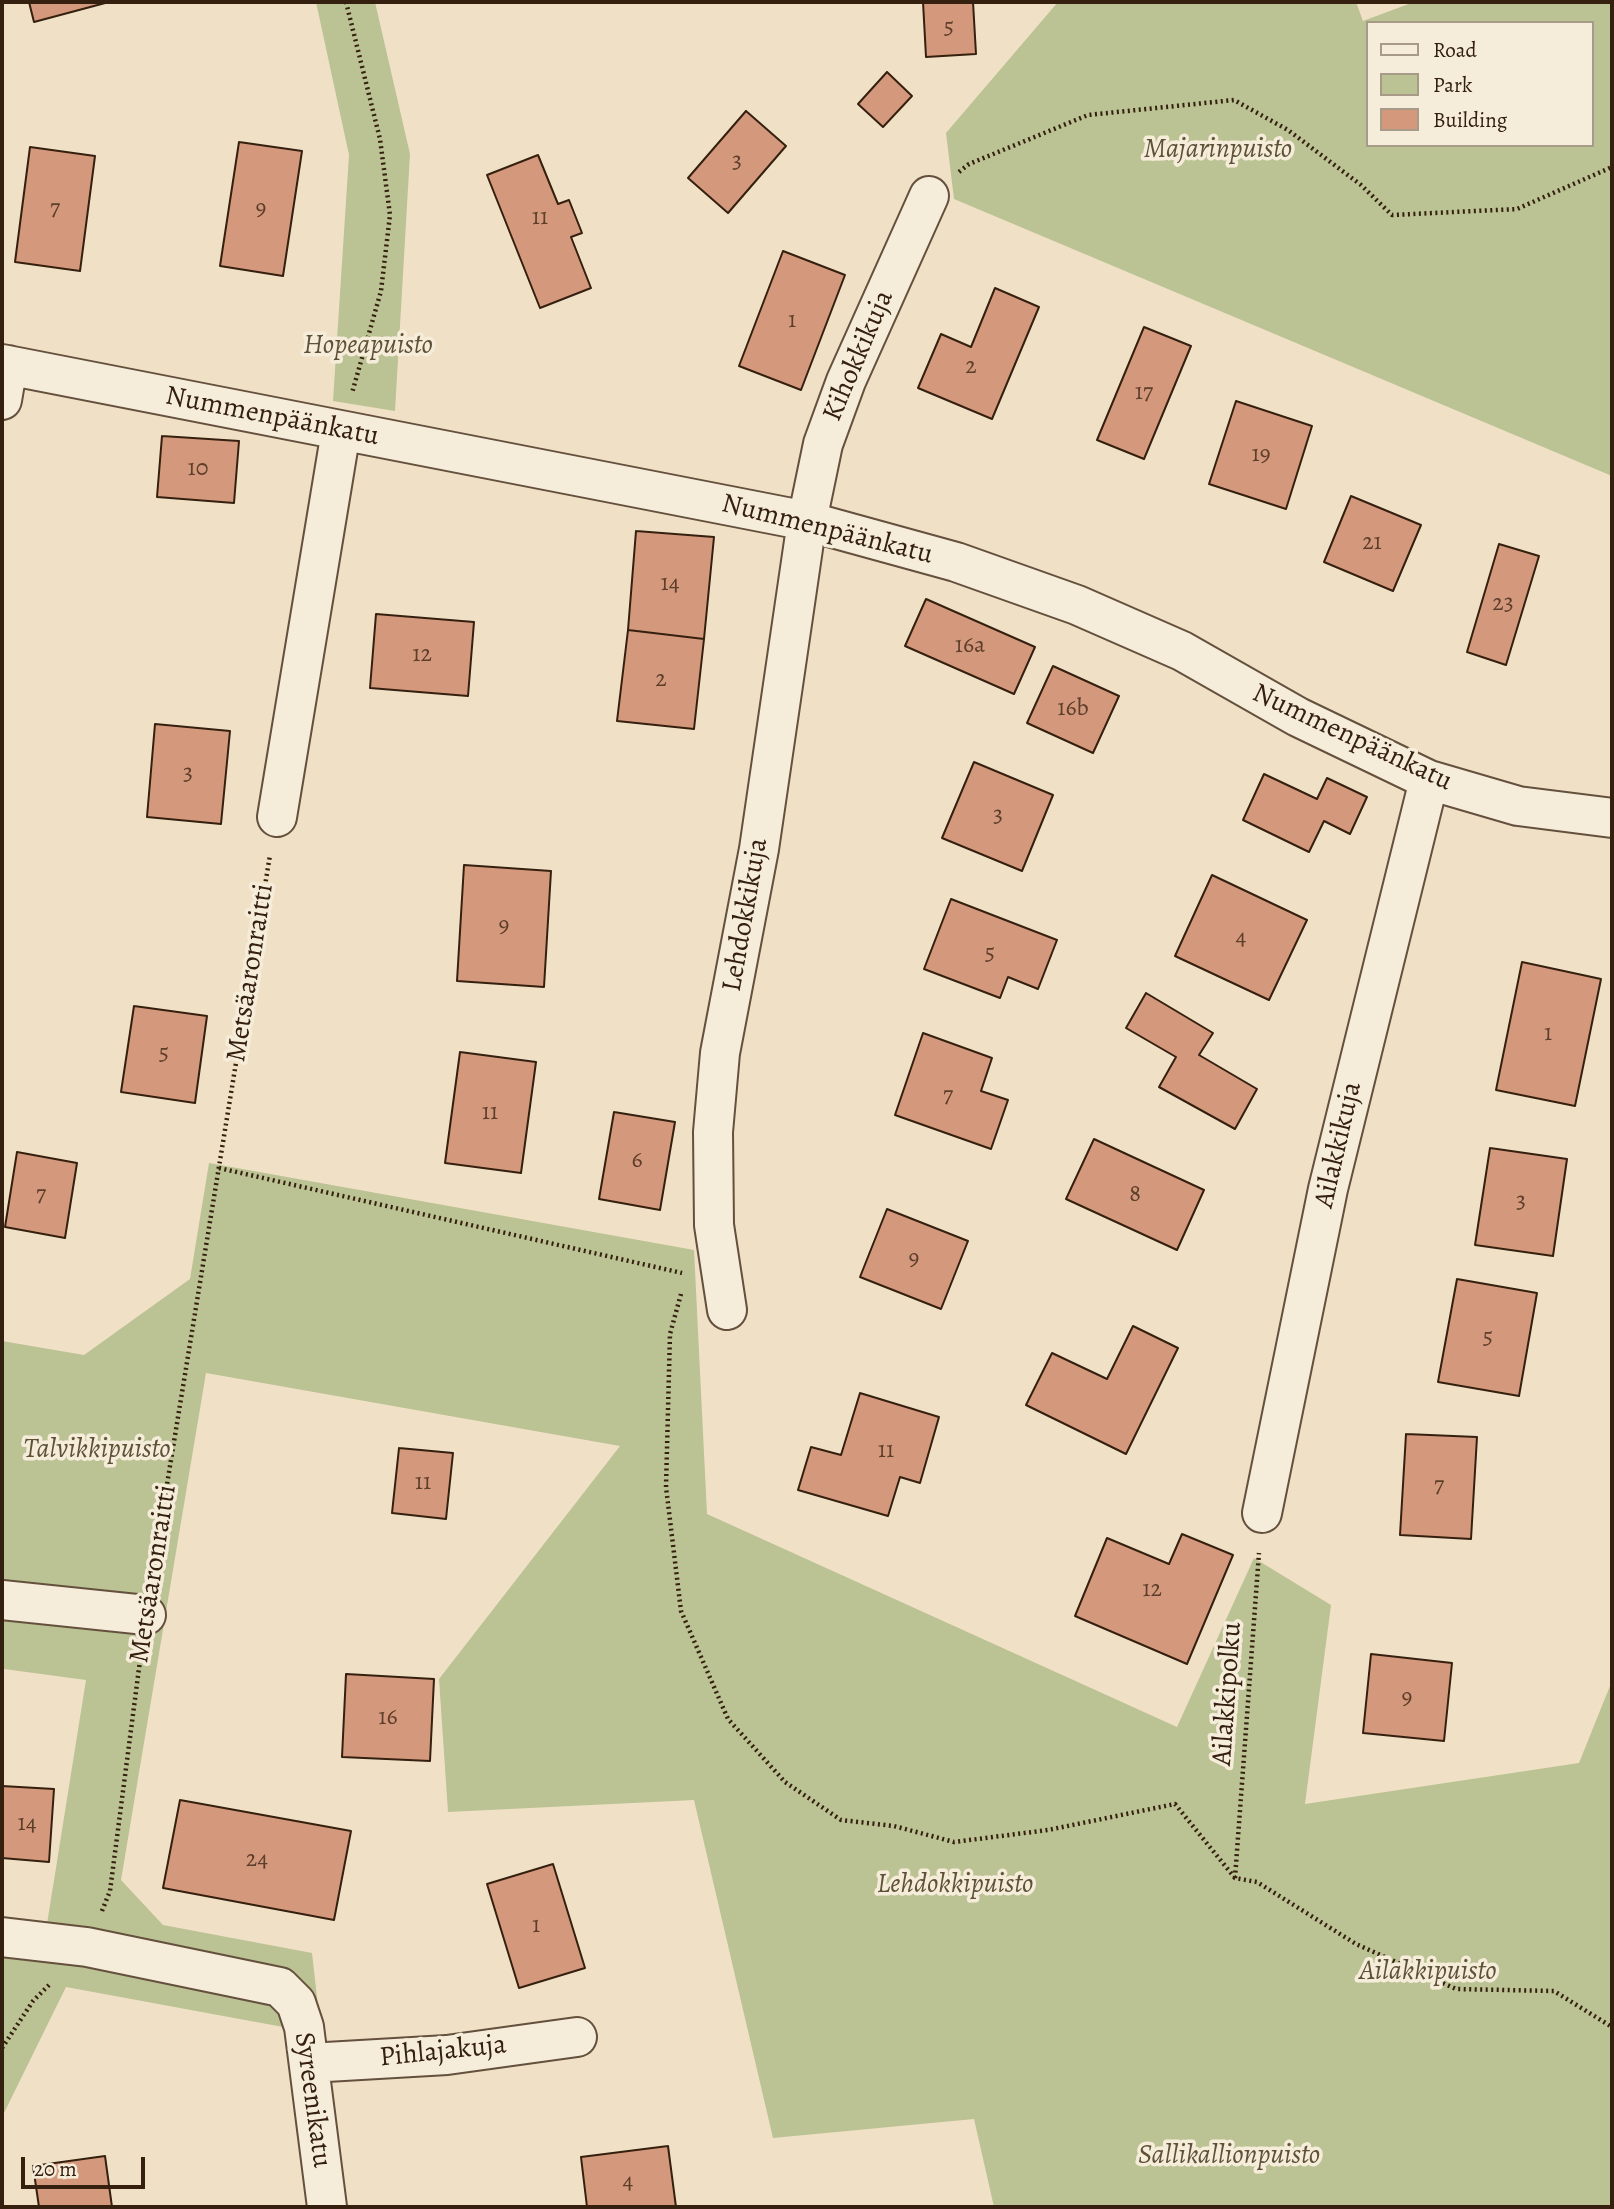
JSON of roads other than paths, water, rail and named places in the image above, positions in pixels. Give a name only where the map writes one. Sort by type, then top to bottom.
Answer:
[{"type":"street","name":"Kihokkikuja","points":[[807,521],[823,444],[846,381],[929,196]]},
{"type":"street","name":"Nummenpäänkatu","points":[[4,376],[341,430],[807,521],[956,562],[1077,605],[1182,652],[1298,718],[1429,780],[1518,806],[1612,818]]},
{"type":"street","points":[[276,817],[341,430]]},
{"type":"street","name":"Lehdokkikuja","points":[[727,1310],[717,1242],[713,1132],[720,1053],[759,849],[807,521]]},
{"type":"street","name":"Ailakkikuja","points":[[1262,1513],[1328,1189],[1429,780]]},
{"type":"street","points":[[2,1600],[146,1615]]},
{"type":"street","name":"Syreenikatu","points":[[2,1937],[87,1947],[280,1987],[296,2003],[304,2027],[327,2207]]},
{"type":"street","name":"Pihlajakuja","points":[[309,2063],[447,2055],[577,2037]]},
{"type":"park label","name":"Majarinpuisto","points":[[1218,150]]},
{"type":"park label","name":"Hopeapuisto","points":[[368,346]]},
{"type":"park label","name":"Talvikkipuisto","points":[[97,1450]]},
{"type":"park label","name":"Lehdokkipuisto","points":[[955,1885]]},
{"type":"park label","name":"Ailakkipuisto","points":[[1428,1972]]},
{"type":"park label","name":"Sallikallionpuisto","points":[[1229,2156]]}]
